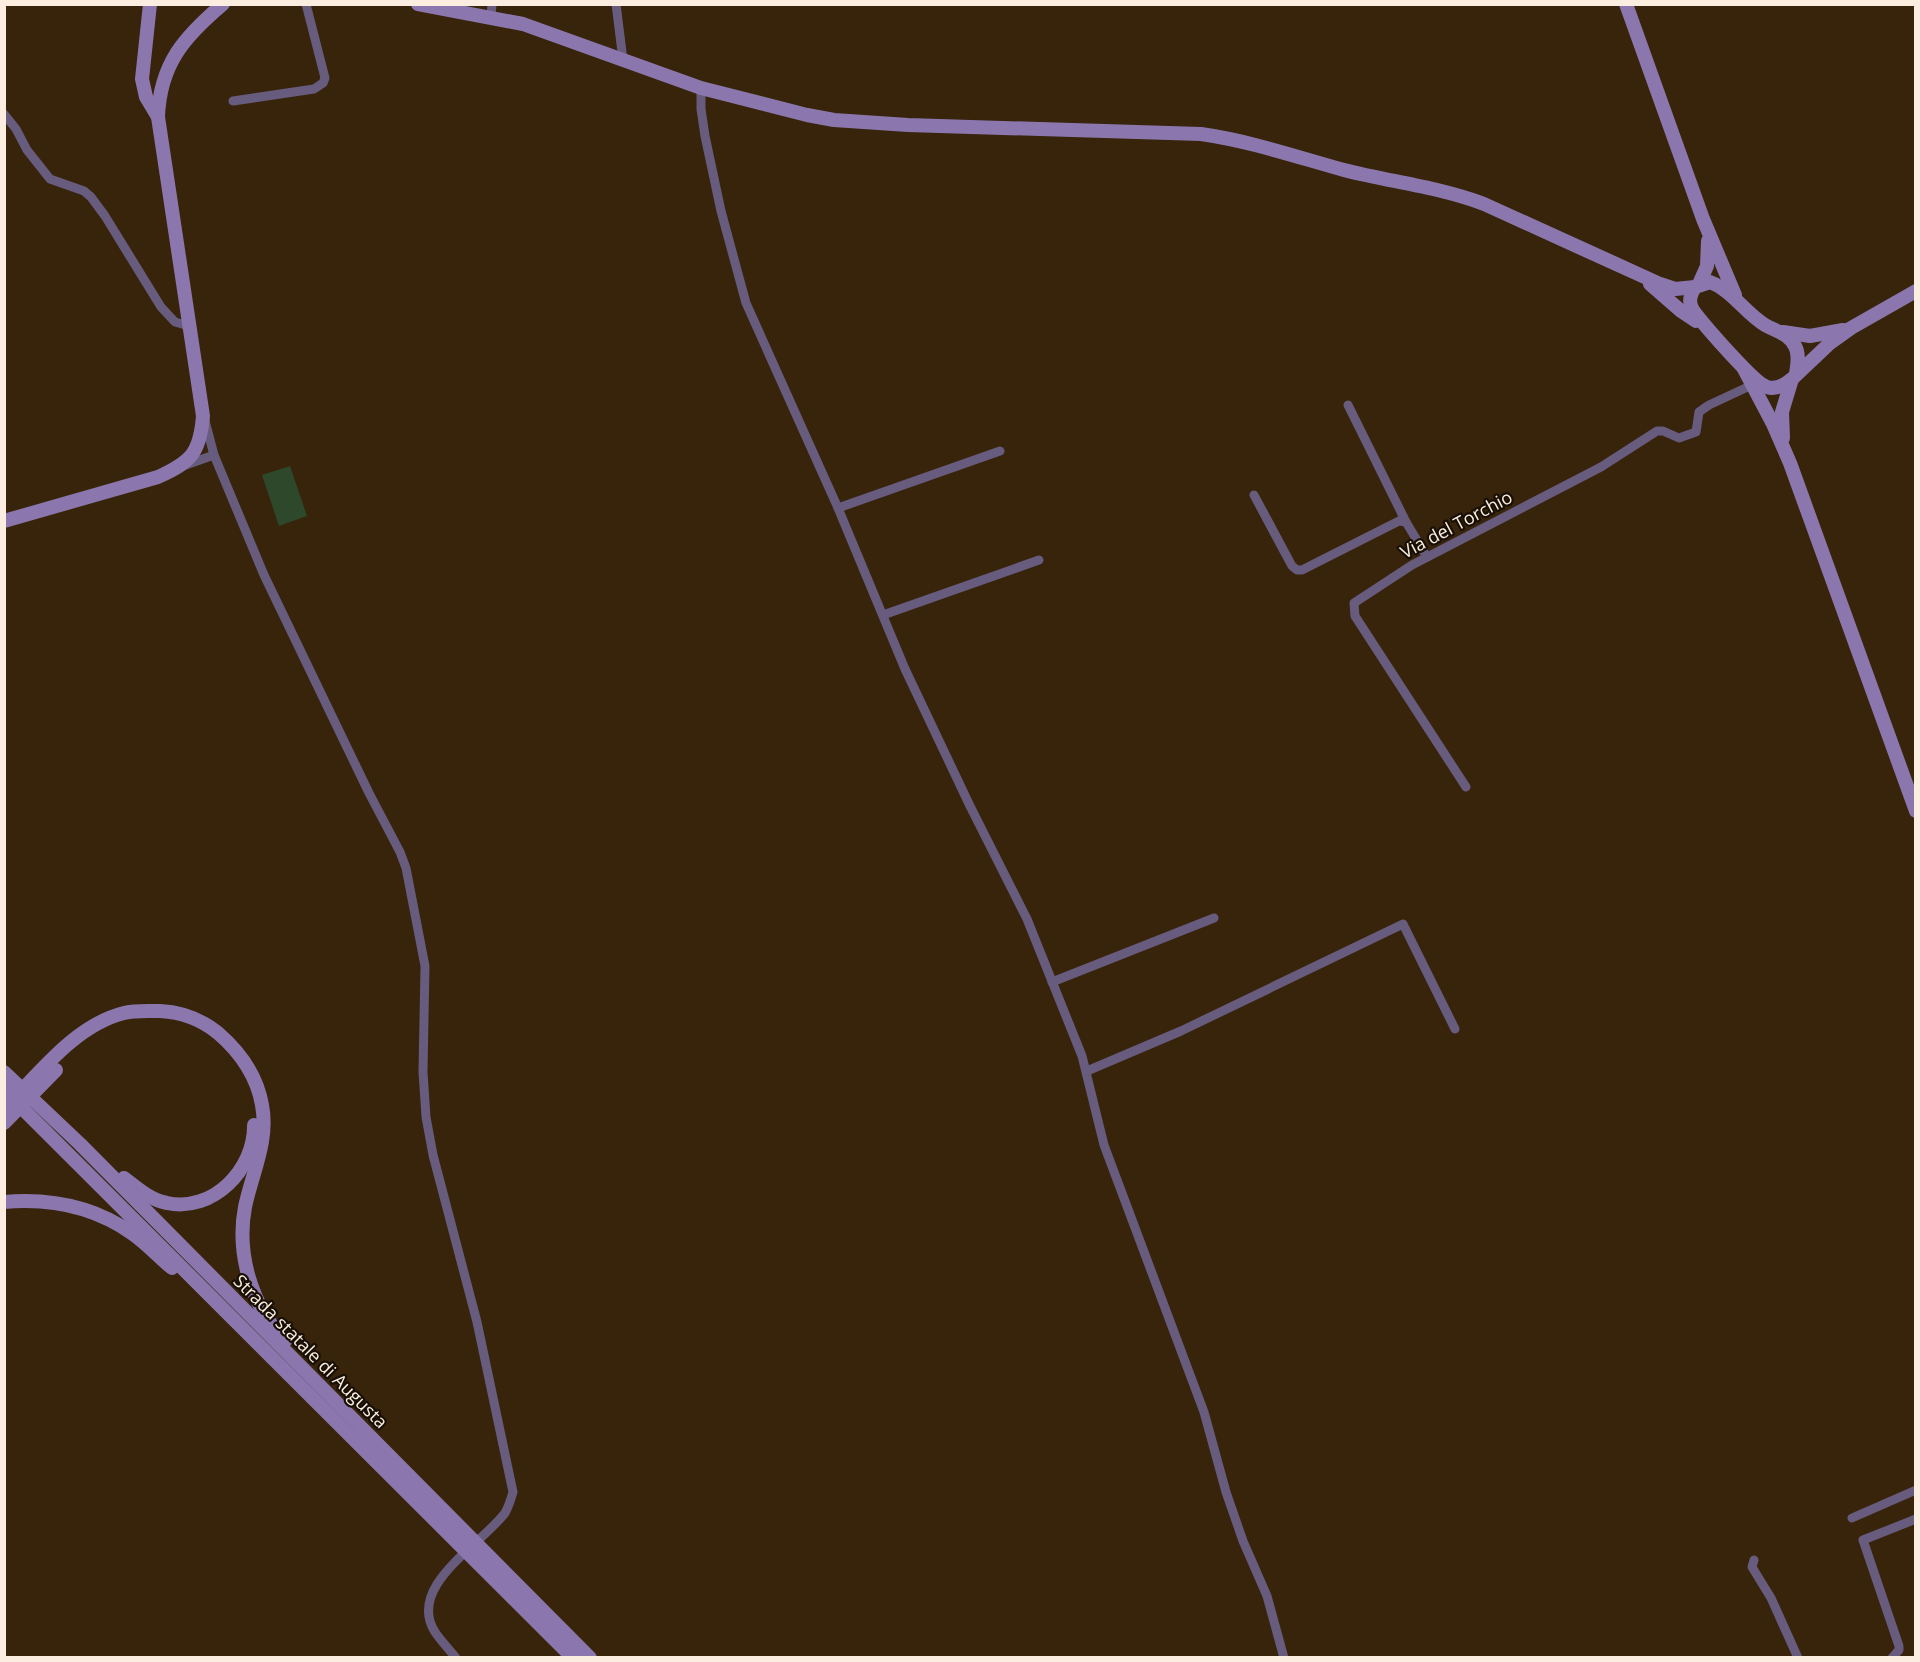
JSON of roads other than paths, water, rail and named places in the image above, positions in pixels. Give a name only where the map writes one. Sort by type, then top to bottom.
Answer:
[{"type":"street","points":[[150,4],[142,79],[146,97],[159,117]]},
{"type":"street","points":[[223,4],[184,44],[168,66],[160,92],[159,117],[203,416],[214,455],[264,575],[400,852],[405,868],[425,966],[423,1072],[426,1117],[433,1155],[477,1322],[513,1491],[510,1503],[497,1522],[444,1574],[432,1590],[429,1607],[430,1621],[435,1632],[456,1658]]},
{"type":"street","points":[[232,101],[314,89],[323,83],[325,78],[306,4]]},
{"type":"street","points":[[418,4],[491,10],[701,88],[834,120],[908,125],[1201,134],[1225,137],[1344,170],[1458,194],[1675,289],[1710,282],[1718,285],[1766,326],[1783,332],[1810,336],[1830,334],[1851,328]]},
{"type":"street","points":[[616,4],[623,60]]},
{"type":"street","points":[[1626,4],[1703,219],[1740,304]]},
{"type":"street","points":[[701,88],[701,110],[705,136],[721,211],[746,303],[838,508],[904,669],[1027,919],[1087,1071],[1094,1111],[1104,1145],[1201,1402],[1226,1492],[1243,1541],[1267,1596],[1284,1658]]},
{"type":"street","points":[[4,114],[16,129],[32,158],[50,179],[84,191],[91,197],[161,307],[175,322],[189,326]]},
{"type":"street","points":[[1703,219],[1709,257],[1707,266],[1690,295],[1691,307],[1744,369],[1765,387],[1779,386],[1794,376],[1830,342],[1916,291]]},
{"type":"street","points":[[1637,273],[1681,311],[1707,327]]},
{"type":"street","points":[[1783,332],[1791,339],[1798,354],[1781,420],[1790,464]]},
{"type":"street","points":[[1744,369],[1773,424],[1790,464],[1916,811]]},
{"type":"street","name":"Via del Torchio","points":[[1466,787],[1355,616],[1354,603],[1412,565],[1602,467],[1648,435],[1663,431],[1679,438],[1695,432],[1699,412],[1752,385]]},
{"type":"street","points":[[1348,405],[1406,522],[1427,557]]},
{"type":"street","points":[[181,467],[200,443],[203,416]]},
{"type":"street","points":[[838,508],[1000,451]]},
{"type":"street","points":[[4,521],[114,491],[214,455]]},
{"type":"street","points":[[1254,495],[1292,567],[1297,570],[1302,570],[1399,521],[1406,522]]},
{"type":"street","points":[[883,615],[1039,560]]},
{"type":"street","points":[[1052,982],[1214,918]]},
{"type":"street","points":[[1087,1071],[1181,1030],[1403,924],[1455,1029]]},
{"type":"street","points":[[4,1123],[72,1042],[101,1022],[123,1013],[142,1011],[188,1016],[210,1026],[235,1048],[252,1074],[262,1105],[264,1136],[245,1207],[242,1237],[246,1270],[258,1300],[279,1335],[392,1449],[429,1496]]},
{"type":"street","points":[[4,1061],[118,1173],[145,1195],[167,1204],[192,1204],[213,1197],[233,1180],[248,1160],[254,1136],[254,1107],[245,1077],[228,1053],[207,1035],[166,1020],[126,1021],[90,1039],[52,1067],[4,1109]]},
{"type":"street","name":"Strada statale di Augusta","points":[[4,1072],[80,1144],[590,1658]]},
{"type":"street","name":"Strada statale di Augusta","points":[[4,1090],[573,1658]]},
{"type":"street","points":[[4,1202],[29,1200],[63,1203],[99,1215],[132,1234],[186,1279],[314,1407],[369,1453]]},
{"type":"street","points":[[1852,1518],[1916,1490]]},
{"type":"street","points":[[1892,1658],[1899,1646],[1863,1540],[1916,1519]]},
{"type":"street","points":[[1754,1560],[1752,1567],[1771,1598],[1798,1658]]}]
